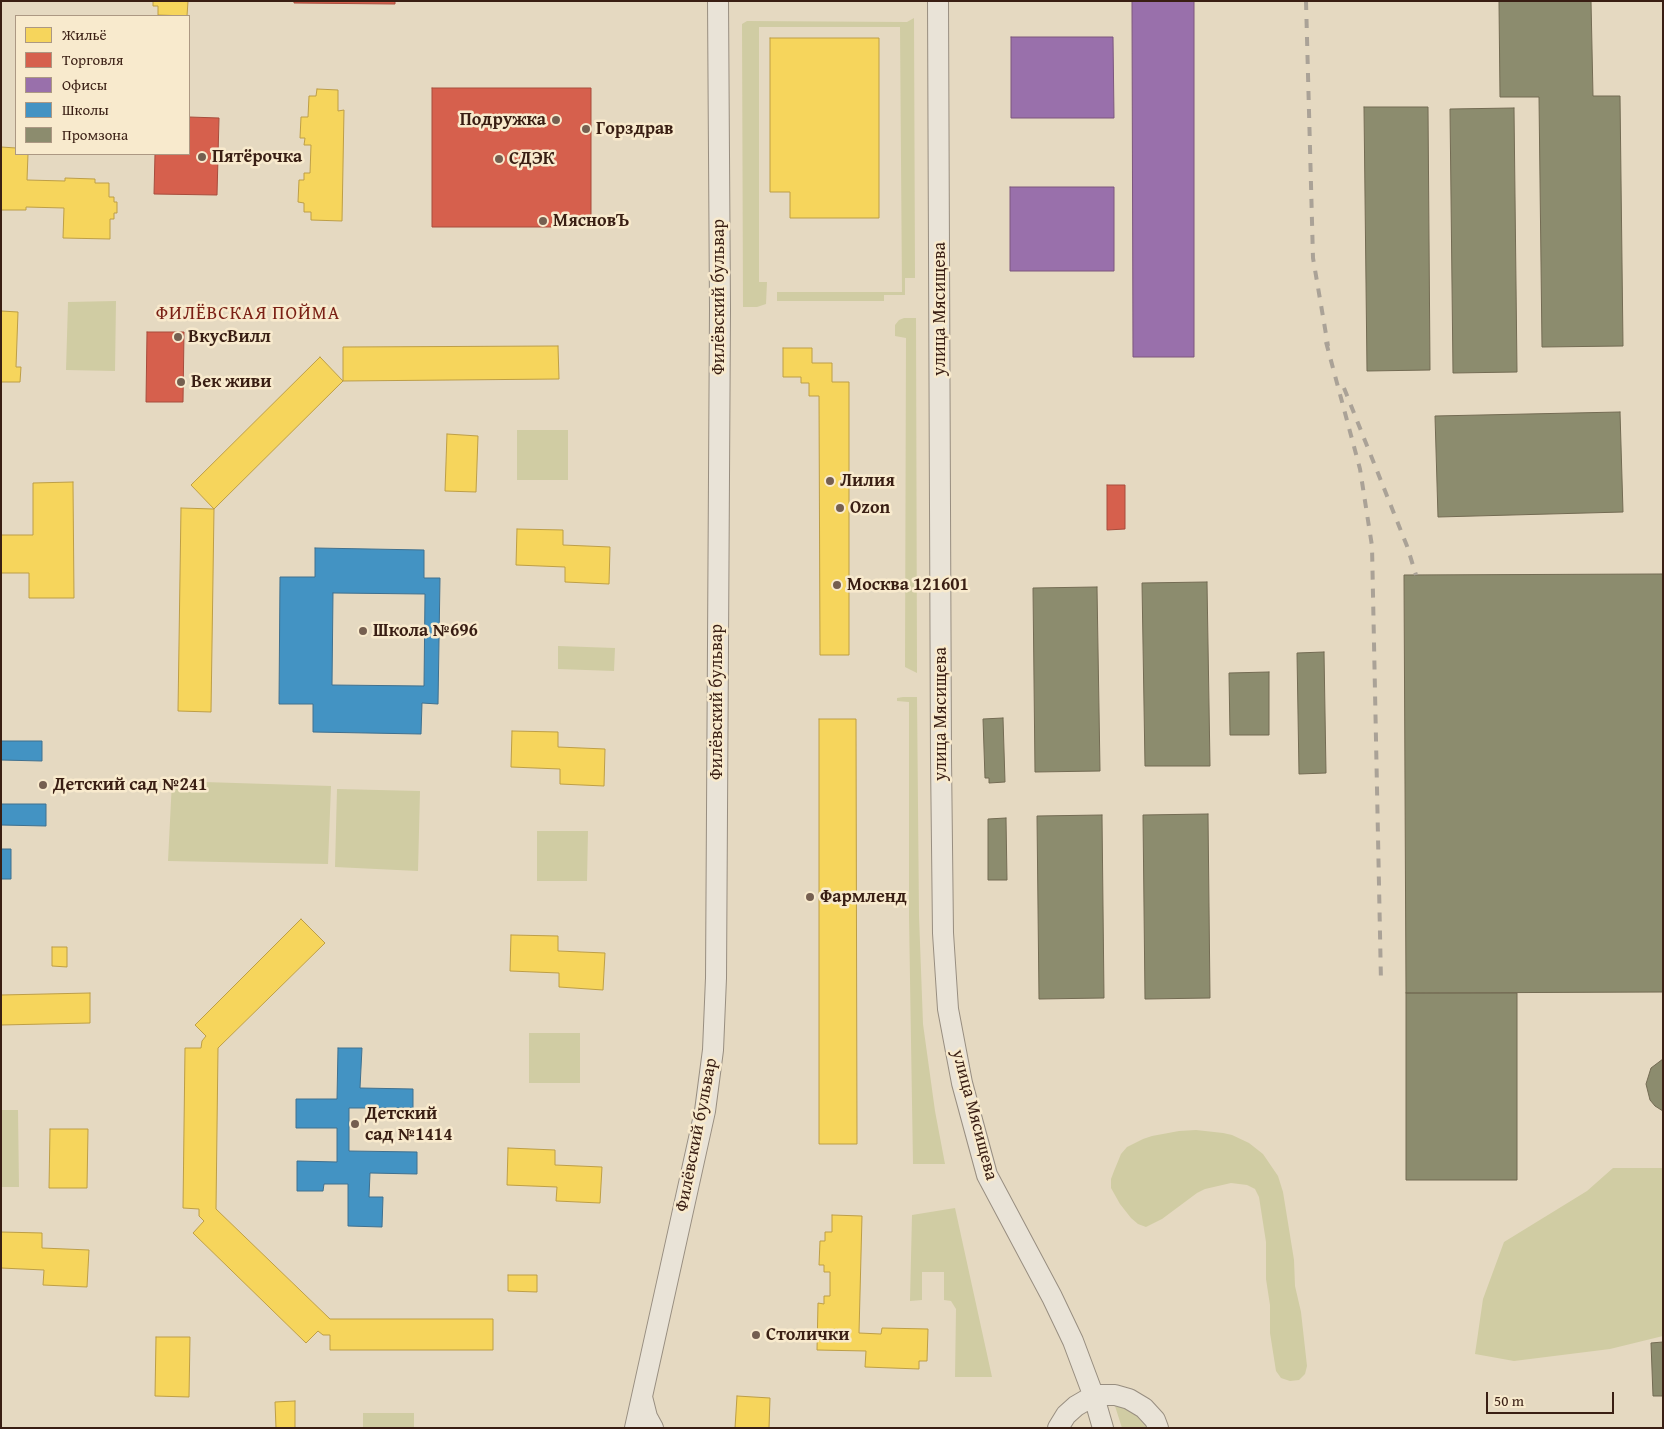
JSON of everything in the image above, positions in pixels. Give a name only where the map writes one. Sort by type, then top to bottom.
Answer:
[{"type":"street","name":"Филёвский бульвар","points":[[635,1428],[705,1111],[713,1050],[716,978],[720,318],[718,1]]},
{"type":"street","name":"улица Мясищева","points":[[938,1],[941,751],[944,933],[948,1009],[962,1083],[987,1175],[1073,1341],[1094,1397],[1103,1428]]},
{"type":"street","name":"Филёвский бульвар","points":[[642,1395],[647,1417],[653,1428]]},
{"type":"street","points":[[1058,1428],[1066,1415],[1076,1406],[1101,1395],[1115,1395],[1128,1399],[1144,1408],[1158,1428]]},
{"type":"shaded area","points":[[914,18],[915,278],[905,278],[905,295],[884,295],[884,301],[777,301],[777,292],[902,292],[900,27],[759,27],[759,282],[767,282],[766,304],[757,307],[743,307],[742,24],[747,21],[907,22]]},
{"type":"shaded area","points":[[116,301],[115,371],[66,370],[68,302]]},
{"type":"shaded area","points":[[904,318],[916,318],[917,673],[905,667],[906,338],[895,336],[895,325]]},
{"type":"shaded area","points":[[517,430],[568,430],[568,480],[517,480]]},
{"type":"shaded area","points":[[558,646],[615,648],[614,671],[558,669]]},
{"type":"shaded area","points":[[917,697],[919,916],[923,1024],[935,1111],[945,1164],[913,1164],[909,917],[909,702],[897,701],[897,698]]},
{"type":"shaded area","points":[[172,781],[331,786],[328,864],[168,861]]},
{"type":"shaded area","points":[[337,789],[420,791],[418,871],[335,867]]},
{"type":"shaded area","points":[[537,831],[588,831],[587,881],[537,881]]},
{"type":"shaded area","points":[[529,1033],[580,1033],[580,1083],[529,1083]]},
{"type":"shaded area","points":[[1,1110],[18,1110],[19,1187],[1,1187]]},
{"type":"shaded area","points":[[1196,1130],[1232,1135],[1249,1143],[1263,1154],[1278,1176],[1283,1192],[1294,1260],[1295,1286],[1301,1312],[1307,1366],[1305,1374],[1299,1380],[1290,1381],[1281,1378],[1276,1371],[1270,1333],[1270,1305],[1266,1279],[1266,1242],[1259,1197],[1255,1189],[1247,1185],[1231,1183],[1205,1189],[1162,1219],[1146,1227],[1138,1224],[1131,1218],[1111,1188],[1111,1179],[1114,1171],[1121,1154],[1127,1147],[1152,1136]]},
{"type":"shaded area","points":[[1613,1168],[1663,1168],[1663,1336],[1610,1349],[1514,1361],[1475,1354],[1483,1299],[1504,1242],[1587,1191]]},
{"type":"shaded area","points":[[955,1208],[992,1377],[955,1377],[956,1309],[951,1301],[944,1300],[944,1272],[922,1272],[922,1300],[910,1301],[912,1215]]},
{"type":"shaded area","points":[[1115,1406],[1124,1408],[1137,1416],[1147,1428],[1122,1428]]},
{"type":"shaded area","points":[[363,1413],[414,1413],[414,1428],[363,1428]]},
{"type":"building: Жильё","points":[[153,1],[188,1],[187,15],[158,15],[158,6],[153,6]]},
{"type":"building: Жильё","points":[[770,38],[879,38],[879,218],[790,218],[790,192],[770,192]]},
{"type":"building: Жильё","points":[[317,89],[338,90],[338,111],[344,110],[342,221],[311,220],[311,212],[304,212],[304,203],[298,202],[299,180],[304,180],[304,173],[310,173],[311,145],[304,145],[305,138],[300,138],[301,117],[308,117],[309,96],[316,96]]},
{"type":"building: Жильё","points":[[1,147],[15,148],[15,155],[28,155],[27,180],[65,181],[65,178],[95,179],[95,183],[109,183],[109,197],[114,197],[114,202],[117,202],[117,213],[114,213],[114,219],[110,219],[110,239],[63,238],[64,208],[26,207],[26,210],[1,210]]},
{"type":"building: Жильё","points":[[1,311],[18,312],[16,367],[21,367],[20,382],[1,382]]},
{"type":"building: Жильё","points":[[558,346],[559,379],[343,381],[343,347]]},
{"type":"building: Жильё","points":[[783,348],[812,348],[812,363],[832,363],[832,382],[849,382],[849,655],[820,655],[819,396],[809,396],[809,383],[801,383],[801,377],[783,377]]},
{"type":"building: Жильё","points":[[320,357],[343,381],[214,509],[191,485]]},
{"type":"building: Жильё","points":[[447,434],[478,436],[476,492],[445,491]]},
{"type":"building: Жильё","points":[[73,482],[74,598],[29,598],[29,573],[1,573],[1,535],[33,535],[33,483]]},
{"type":"building: Жильё","points":[[181,508],[214,509],[211,712],[178,711]]},
{"type":"building: Жильё","points":[[517,529],[563,530],[563,545],[610,547],[609,584],[565,582],[565,567],[516,565]]},
{"type":"building: Жильё","points":[[819,719],[856,719],[857,1144],[819,1144]]},
{"type":"building: Жильё","points":[[512,731],[558,732],[558,747],[605,749],[604,786],[560,784],[560,769],[511,767]]},
{"type":"building: Жильё","points":[[301,919],[325,943],[218,1048],[216,1209],[330,1319],[493,1319],[493,1350],[330,1350],[330,1335],[323,1335],[318,1331],[306,1343],[193,1233],[204,1221],[199,1216],[199,1209],[183,1208],[185,1048],[201,1048],[202,1041],[206,1036],[195,1025]]},
{"type":"building: Жильё","points":[[511,935],[558,936],[558,951],[605,953],[603,990],[559,987],[559,973],[510,971]]},
{"type":"building: Жильё","points":[[52,947],[67,947],[67,967],[52,966]]},
{"type":"building: Жильё","points":[[90,993],[90,1023],[1,1025],[1,995]]},
{"type":"building: Жильё","points":[[50,1129],[88,1129],[87,1188],[49,1188]]},
{"type":"building: Жильё","points":[[508,1148],[555,1150],[555,1165],[602,1167],[600,1203],[556,1201],[557,1187],[507,1185]]},
{"type":"building: Жильё","points":[[832,1215],[862,1216],[859,1333],[881,1334],[882,1328],[928,1329],[927,1361],[919,1361],[919,1369],[865,1367],[866,1351],[817,1350],[818,1303],[824,1304],[824,1296],[830,1296],[830,1272],[824,1272],[824,1265],[819,1265],[820,1241],[825,1241],[825,1232],[832,1232]]},
{"type":"building: Жильё","points":[[1,1232],[42,1233],[42,1248],[89,1250],[87,1287],[43,1285],[44,1270],[1,1268]]},
{"type":"building: Жильё","points":[[508,1275],[537,1275],[537,1292],[508,1291]]},
{"type":"building: Жильё","points":[[156,1337],[190,1337],[189,1397],[155,1396]]},
{"type":"building: Жильё","points":[[737,1396],[770,1398],[769,1428],[735,1428]]},
{"type":"building: Жильё","points":[[295,1401],[295,1428],[276,1428],[275,1402]]},
{"type":"building: Торговля","points":[[294,1],[395,1],[395,4],[294,3]]},
{"type":"building: Торговля","points":[[432,88],[591,88],[591,227],[432,227]]},
{"type":"building: Торговля","points":[[190,117],[219,118],[217,195],[154,194],[155,155],[190,155]]},
{"type":"building: Торговля","points":[[147,332],[184,332],[183,402],[146,402]]},
{"type":"building: Торговля","points":[[1107,485],[1125,485],[1125,529],[1107,530]]},
{"type":"building: Офисы","points":[[1132,1],[1194,1],[1194,357],[1133,357]]},
{"type":"building: Офисы","points":[[1011,37],[1113,37],[1114,118],[1011,118]]},
{"type":"building: Офисы","points":[[1010,187],[1114,187],[1114,271],[1010,271]]},
{"type":"building: Школы","points":[[315,548],[424,550],[424,578],[440,578],[438,704],[422,703],[421,734],[313,732],[313,704],[279,704],[280,577],[315,577]],"holes":[[[333,593],[425,594],[424,686],[332,685]]]},
{"type":"building: Школы","points":[[1,741],[42,741],[42,761],[1,760]]},
{"type":"building: Школы","points":[[1,804],[46,804],[46,826],[1,825]]},
{"type":"building: Школы","points":[[1,849],[11,849],[11,879],[1,879]]},
{"type":"building: Школы","points":[[338,1048],[362,1048],[360,1088],[413,1089],[413,1108],[349,1108],[349,1151],[417,1152],[417,1174],[370,1173],[369,1197],[383,1197],[382,1227],[348,1226],[348,1184],[324,1184],[323,1191],[297,1191],[297,1161],[337,1162],[337,1128],[296,1128],[296,1099],[337,1099]]},
{"type":"building: Промзона","points":[[1499,1],[1591,1],[1593,96],[1620,96],[1623,346],[1542,347],[1539,97],[1500,97]]},
{"type":"building: Промзона","points":[[1364,107],[1428,107],[1430,370],[1367,371]]},
{"type":"building: Промзона","points":[[1514,108],[1517,372],[1453,373],[1450,109]]},
{"type":"building: Промзона","points":[[1620,412],[1623,512],[1438,517],[1435,416]]},
{"type":"building: Промзона","points":[[1663,574],[1663,992],[1406,993],[1404,575]]},
{"type":"building: Промзона","points":[[1207,582],[1210,766],[1145,766],[1142,583]]},
{"type":"building: Промзона","points":[[1097,587],[1100,771],[1035,772],[1033,588]]},
{"type":"building: Промзона","points":[[1324,652],[1326,773],[1299,774],[1297,653]]},
{"type":"building: Промзона","points":[[1269,672],[1269,735],[1230,735],[1229,673]]},
{"type":"building: Промзона","points":[[1003,718],[1005,782],[989,783],[989,778],[985,778],[983,719]]},
{"type":"building: Промзона","points":[[1208,814],[1210,998],[1145,999],[1143,815]]},
{"type":"building: Промзона","points":[[1102,815],[1104,998],[1039,999],[1037,816]]},
{"type":"building: Промзона","points":[[1006,818],[1007,880],[988,880],[988,819]]},
{"type":"building: Промзона","points":[[1406,993],[1517,993],[1517,1180],[1406,1180]]},
{"type":"building: Промзона","points":[[1663,1059],[1663,1111],[1650,1100],[1646,1084],[1651,1068]]},
{"type":"building: Промзона","points":[[1663,1342],[1663,1396],[1653,1396],[1651,1343]]},
{"type":"railway","points":[[1306,1],[1313,258],[1328,346]]},
{"type":"railway","points":[[1326,342],[1360,469],[1372,546],[1381,982]]},
{"type":"railway","points":[[1344,388],[1407,546],[1416,575]]},
{"type":"place","name":"Подружка","points":[[556,120]]},
{"type":"place","name":"Горздрав","points":[[586,129]]},
{"type":"place","name":"Пятёрочка","points":[[202,157]]},
{"type":"place","name":"СДЭК","points":[[499,159]]},
{"type":"place","name":"МясновЪ","points":[[543,221]]},
{"type":"place","name":"ВкусВилл","points":[[178,337]]},
{"type":"place","name":"Век живи","points":[[181,382]]},
{"type":"place","name":"Лилия","points":[[830,481]]},
{"type":"place","name":"Ozon","points":[[840,508]]},
{"type":"place","name":"Москва 121601","points":[[837,585]]},
{"type":"place","name":"Школа №696","points":[[363,631]]},
{"type":"place","name":"Детский сад №241","points":[[43,785]]},
{"type":"place","name":"Фармленд","points":[[810,897]]},
{"type":"place","name":"Детский сад №1414","points":[[355,1124]]},
{"type":"place","name":"Столички","points":[[756,1335]]},
{"type":"district","name":"ФИЛЁВСКАЯ ПОЙМА","points":[[248,314]]}]
